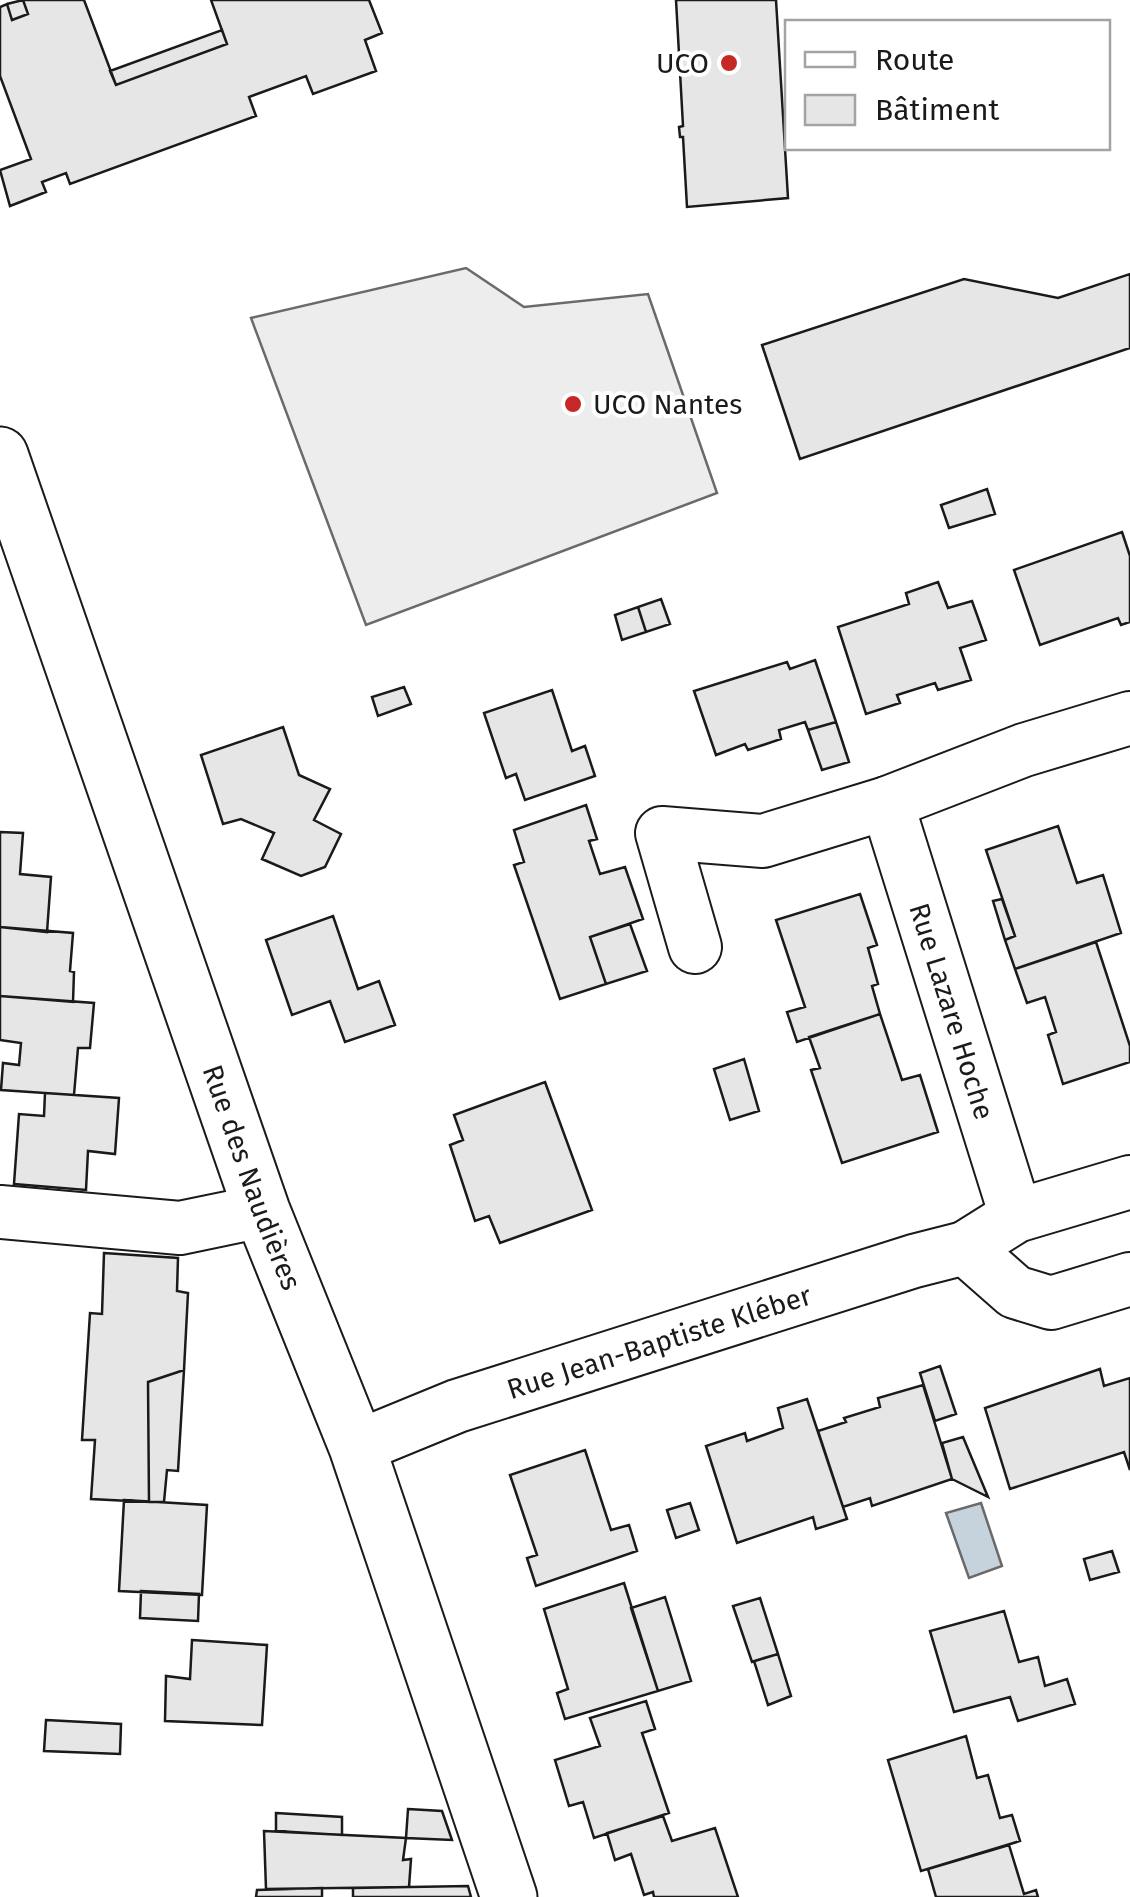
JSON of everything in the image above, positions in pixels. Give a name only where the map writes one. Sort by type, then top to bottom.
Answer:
[{"type":"street","name":"Rue des Naudières","points":[[0,455],[262,1211],[357,1446],[509,1897]]},
{"type":"street","points":[[695,947],[662,833],[762,840],[887,803],[1024,750],[1130,718]]},
{"type":"street","name":"Rue Lazare Hoche","points":[[887,803],[1016,1216]]},
{"type":"street","name":"Rue Jean-Baptiste Kléber","points":[[357,1446],[457,1406],[965,1248],[1016,1216],[1130,1182]]},
{"type":"street","points":[[0,1212],[180,1228],[262,1211]]},
{"type":"street","points":[[965,1248],[1015,1292],[1052,1303],[1130,1279]]},
{"type":"shaded area","points":[[466,268],[524,307],[648,294],[717,493],[366,625],[251,318]]},
{"type":"shaded area","points":[[981,1503],[1002,1566],[969,1578],[946,1513]]},
{"type":"building","points":[[23,0],[84,0],[116,85],[227,44],[211,0],[369,0],[382,33],[365,40],[376,71],[313,94],[306,76],[249,97],[256,116],[70,184],[66,173],[42,182],[46,192],[10,206],[0,170],[31,159],[0,76],[0,7],[7,4],[12,20],[28,14]]},
{"type":"building","points":[[23,0],[28,14],[12,20],[7,4]]},
{"type":"building","name":"UCO","points":[[676,0],[776,0],[788,198],[687,207],[679,127],[683,126]]},
{"type":"building","points":[[222,30],[227,44],[116,85],[110,71]]},
{"type":"building","points":[[1130,274],[1130,348],[800,459],[762,345],[964,279],[1058,298]]},
{"type":"building","points":[[987,489],[995,514],[949,528],[941,505]]},
{"type":"building","points":[[1122,532],[1130,556],[1130,622],[1121,625],[1118,618],[1040,645],[1014,570]]},
{"type":"building","points":[[938,582],[948,608],[972,601],[986,640],[960,648],[971,680],[938,690],[935,683],[897,695],[900,703],[866,714],[838,627],[909,604],[906,593]]},
{"type":"building","points":[[661,599],[670,624],[646,632],[638,607]]},
{"type":"building","points":[[638,607],[646,632],[622,640],[615,615]]},
{"type":"building","points":[[815,660],[836,722],[808,730],[805,722],[779,730],[781,739],[748,750],[745,744],[716,755],[694,691],[787,662],[790,669]]},
{"type":"building","points":[[404,687],[411,704],[378,716],[372,697]]},
{"type":"building","points":[[552,690],[572,751],[585,746],[595,776],[525,800],[516,774],[506,778],[484,713]]},
{"type":"building","points":[[836,722],[849,762],[822,770],[808,730]]},
{"type":"building","points":[[283,727],[299,775],[330,789],[314,820],[341,834],[325,867],[301,876],[262,859],[274,833],[241,819],[223,824],[201,755]]},
{"type":"building","points":[[586,805],[597,839],[589,841],[600,874],[625,867],[643,919],[590,937],[606,984],[560,999],[514,865],[524,862],[514,830]]},
{"type":"building","points":[[1058,826],[1077,883],[1103,875],[1121,933],[1015,969],[1005,940],[1015,936],[986,850]]},
{"type":"building","points":[[0,832],[23,833],[20,874],[51,877],[47,932],[0,927]]},
{"type":"building","points":[[860,894],[877,945],[868,948],[878,984],[872,986],[880,1014],[797,1042],[787,1012],[805,1007],[776,920]]},
{"type":"building","points":[[1002,899],[1015,936],[1005,940],[993,901]]},
{"type":"building","points":[[333,916],[358,989],[379,981],[395,1025],[345,1042],[330,1001],[292,1015],[266,940]]},
{"type":"building","points":[[630,924],[647,971],[606,984],[590,937]]},
{"type":"building","points":[[0,927],[73,933],[73,1002],[0,996]]},
{"type":"building","points":[[1096,942],[1130,1046],[1130,1062],[1063,1084],[1048,1035],[1056,1032],[1045,997],[1027,1003],[1015,969]]},
{"type":"building","points":[[0,996],[94,1003],[90,1048],[78,1048],[74,1095],[1,1090],[3,1063],[19,1065],[21,1043],[0,1040]]},
{"type":"building","points":[[880,1014],[902,1080],[920,1075],[938,1132],[842,1163],[811,1070],[820,1068],[809,1037]]},
{"type":"building","points":[[744,1059],[759,1111],[730,1120],[714,1069]]},
{"type":"building","points":[[545,1082],[592,1210],[500,1243],[489,1216],[475,1221],[450,1145],[463,1140],[454,1115]]},
{"type":"building","points":[[45,1093],[119,1098],[115,1154],[88,1151],[86,1190],[14,1184],[19,1114],[44,1116]]},
{"type":"building","points":[[104,1253],[178,1258],[177,1291],[188,1293],[184,1370],[148,1382],[149,1502],[91,1499],[95,1440],[82,1440],[90,1313],[102,1314]]},
{"type":"building","points":[[940,1366],[956,1414],[935,1421],[920,1373]]},
{"type":"building","points":[[1100,1369],[1104,1386],[1130,1378],[1130,1470],[1124,1452],[1010,1489],[985,1408]]},
{"type":"building","points":[[184,1370],[178,1471],[167,1470],[164,1502],[149,1502],[148,1382]]},
{"type":"building","points":[[923,1385],[952,1479],[872,1506],[870,1498],[843,1507],[818,1431],[880,1407],[878,1398]]},
{"type":"building","points":[[807,1399],[847,1519],[816,1529],[813,1517],[737,1543],[706,1446],[745,1433],[747,1441],[783,1428],[778,1408]]},
{"type":"building","points":[[963,1437],[988,1497],[952,1479],[942,1443]]},
{"type":"building","points":[[585,1450],[611,1530],[629,1525],[637,1551],[536,1586],[527,1558],[537,1555],[510,1475]]},
{"type":"building","points":[[124,1500],[207,1505],[202,1595],[119,1591]]},
{"type":"building","points":[[690,1503],[699,1530],[676,1538],[667,1510]]},
{"type":"building","points":[[1112,1551],[1119,1572],[1090,1580],[1084,1559]]},
{"type":"building","points":[[624,1583],[658,1691],[565,1719],[557,1693],[568,1689],[544,1609]]},
{"type":"building","points":[[141,1591],[199,1594],[198,1621],[140,1618]]},
{"type":"building","points":[[665,1597],[691,1681],[658,1691],[631,1608]]},
{"type":"building","points":[[760,1598],[778,1654],[752,1662],[733,1606]]},
{"type":"building","points":[[1004,1611],[1019,1662],[1038,1657],[1045,1686],[1067,1679],[1075,1704],[1018,1721],[1010,1697],[954,1712],[930,1631]]},
{"type":"building","points":[[192,1640],[267,1645],[262,1725],[165,1721],[166,1676],[190,1679]]},
{"type":"building","points":[[778,1654],[791,1696],[768,1705],[754,1661]]},
{"type":"building","points":[[646,1701],[655,1729],[642,1733],[669,1813],[594,1838],[583,1802],[569,1806],[555,1760],[600,1746],[590,1718]]},
{"type":"building","points":[[46,1720],[121,1724],[120,1754],[44,1751]]},
{"type":"building","points":[[966,1736],[977,1778],[988,1775],[1000,1818],[1012,1815],[1020,1841],[921,1871],[888,1760]]},
{"type":"building","points":[[408,1809],[442,1811],[452,1840],[406,1838]]},
{"type":"building","points":[[276,1813],[342,1817],[342,1835],[276,1831]]},
{"type":"building","points":[[663,1816],[672,1841],[715,1828],[738,1897],[654,1897],[653,1892],[644,1895],[631,1854],[615,1860],[607,1833]]},
{"type":"building","points":[[264,1831],[406,1838],[403,1860],[411,1859],[409,1887],[266,1889]]},
{"type":"building","points":[[1009,1845],[1024,1894],[1036,1890],[1038,1897],[936,1897],[928,1869]]},
{"type":"building","points":[[468,1886],[471,1897],[353,1897],[353,1888]]},
{"type":"building","points":[[322,1888],[322,1897],[256,1897],[257,1890]]},
{"type":"place","name":"UCO","points":[[729,63]]},
{"type":"place","name":"UCO Nantes","points":[[573,404]]}]
